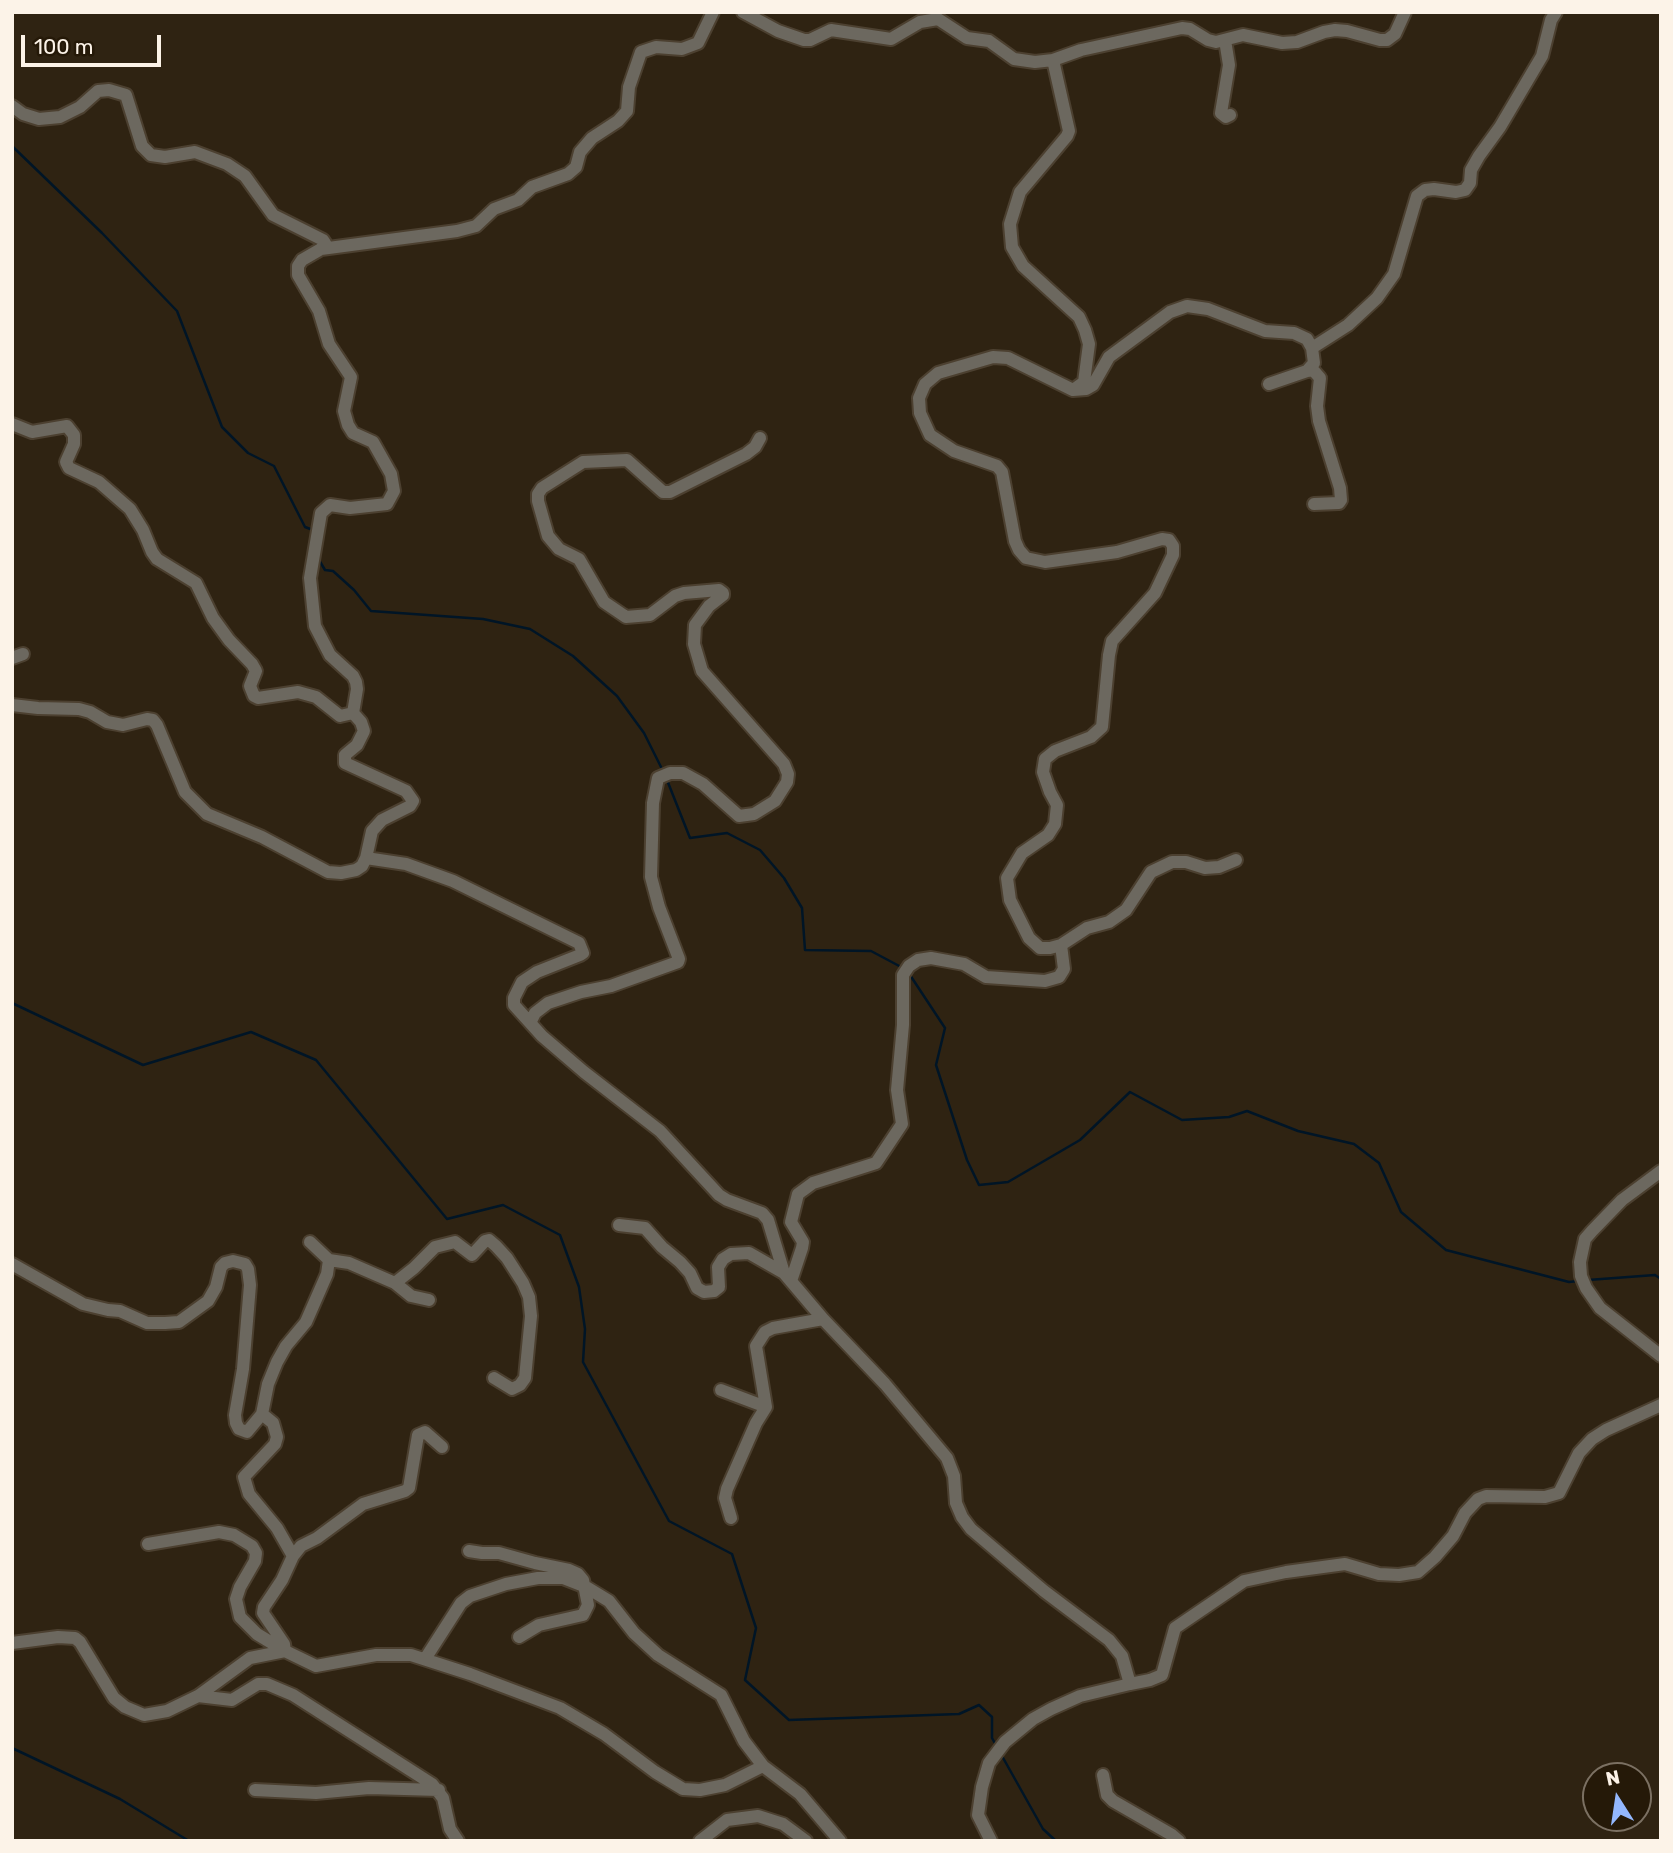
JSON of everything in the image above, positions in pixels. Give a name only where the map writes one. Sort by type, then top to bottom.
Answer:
[{"type":"street","points":[[321,248],[457,232],[476,226],[494,209],[518,200],[532,187],[568,174],[576,167],[580,152],[592,138],[618,121],[627,111],[631,78],[641,52],[656,47],[682,49],[698,43],[713,12]]},
{"type":"street","points":[[743,12],[778,31],[804,40],[831,30],[891,39],[920,22],[938,19],[967,38],[989,41],[1014,59],[1035,62],[1053,60],[1081,50],[1182,28],[1190,29],[1208,40],[1225,40],[1243,35],[1282,43],[1297,43],[1335,30],[1387,40],[1395,34],[1405,12]]},
{"type":"street","points":[[1312,348],[1348,325],[1377,299],[1394,274],[1417,196],[1425,190],[1465,190],[1479,156],[1500,127],[1542,56],[1551,20],[1556,12]]},
{"type":"street","points":[[1225,40],[1229,65],[1222,113],[1226,117],[1230,115]]},
{"type":"street","points":[[1053,60],[1068,136],[1020,192],[1010,224],[1012,247],[1023,266],[1079,317],[1085,330],[1089,344],[1084,382],[1073,390]]},
{"type":"street","points":[[12,106],[23,114],[40,119],[60,117],[80,107],[98,91],[109,90],[126,95],[142,146],[151,155],[165,157],[195,152],[227,164],[246,176],[273,215],[325,243],[302,260],[298,266],[298,275],[319,311],[329,344],[351,377],[344,411],[348,425],[353,433],[373,442],[391,474],[394,491],[387,503],[350,508],[330,505],[321,513],[310,578],[315,626],[330,655],[356,682],[353,713]]},
{"type":"street","points":[[1236,860],[1219,867],[1205,868],[1186,862],[1172,862],[1152,872],[1126,910],[1109,922],[1087,928],[1061,945],[1050,948],[1040,948],[1029,938],[1010,900],[1007,878],[1022,853],[1048,835],[1055,824],[1057,805],[1049,792],[1043,772],[1045,759],[1055,751],[1091,737],[1102,727],[1112,640],[1155,593],[1173,555],[1173,546],[1169,540],[1161,540],[1116,552],[1045,562],[1026,558],[1015,541],[1002,472],[997,466],[954,451],[930,435],[920,413],[919,398],[925,384],[938,373],[993,357],[1009,358],[1079,391],[1093,385],[1109,357],[1178,308],[1208,309],[1265,331],[1294,332],[1307,339],[1312,348],[1314,363],[1307,370]]},
{"type":"street","points":[[1269,384],[1307,370],[1313,370],[1320,378],[1317,406],[1319,421],[1341,496],[1339,503],[1314,504]]},
{"type":"street","points":[[12,424],[32,432],[67,426],[74,435],[74,444],[66,462],[69,468],[99,482],[130,509],[157,559],[196,583],[213,618],[256,671],[250,686],[254,696],[258,698],[298,692],[316,697],[340,716],[353,713]]},
{"type":"street","points":[[531,1021],[548,1003],[611,986],[678,962],[651,877],[653,803],[658,778],[683,772],[703,784],[739,816],[754,814],[775,801],[787,782],[788,774],[784,764],[702,671],[694,644],[695,625],[709,606],[723,595],[721,591],[684,593],[675,596],[650,615],[626,617],[604,602],[579,559],[559,549],[548,537],[538,494],[542,488],[583,462],[626,460],[663,492],[670,492],[746,454],[755,447],[760,438]]},
{"type":"street","points":[[12,705],[79,709],[107,722],[124,725],[153,720],[185,792],[207,814],[262,837],[327,872],[341,873],[362,866],[372,831],[382,820],[410,806],[413,800],[406,791],[345,762],[345,755],[357,745],[364,731],[361,722],[353,713]]},
{"type":"street","points":[[366,858],[406,863],[453,881],[579,943],[583,953],[537,972],[522,982],[514,998],[514,1005],[542,1035],[598,1084],[660,1131],[719,1195],[762,1213],[770,1227],[788,1277]]},
{"type":"street","points":[[788,1277],[803,1242],[791,1222],[798,1194],[813,1183],[877,1163],[902,1124],[897,1090],[903,1025],[903,975],[909,966],[918,960],[944,959],[964,964],[986,977],[1045,981],[1059,977],[1064,968],[1061,945]]},
{"type":"street","points":[[1661,1171],[1622,1200],[1592,1231],[1585,1239],[1580,1262],[1581,1276],[1600,1308],[1661,1356]]},
{"type":"street","points":[[619,1225],[645,1228],[680,1262],[690,1273],[697,1288],[704,1292],[719,1287],[718,1268],[723,1259],[731,1254],[749,1253],[788,1277],[823,1319],[885,1384],[947,1458],[954,1476],[956,1503],[971,1529],[1044,1591],[1109,1640],[1122,1656],[1130,1684]]},
{"type":"street","points":[[395,1283],[435,1247],[454,1242],[472,1255],[485,1241],[489,1240],[496,1246],[508,1258],[523,1283],[529,1297],[531,1316],[525,1378],[520,1385],[512,1389],[494,1378]]},
{"type":"street","points":[[310,1242],[329,1260],[349,1263],[395,1283],[411,1296],[429,1300]]},
{"type":"street","points":[[12,1264],[83,1304],[120,1311],[147,1323],[165,1323],[179,1322],[208,1301],[216,1287],[221,1266],[225,1263],[233,1261],[244,1264],[248,1269],[250,1285],[243,1369],[235,1415],[239,1429],[247,1432],[262,1414],[268,1384],[277,1362],[317,1302],[329,1260]]},
{"type":"street","points":[[731,1518],[725,1497],[727,1489],[766,1407],[756,1346],[765,1332],[774,1328],[823,1319]]},
{"type":"street","points":[[721,1390],[766,1407]]},
{"type":"street","points":[[991,1841],[978,1815],[989,1763],[1005,1742],[1033,1719],[1080,1696],[1162,1675],[1175,1628],[1244,1581],[1345,1564],[1379,1574],[1418,1572],[1435,1558],[1453,1536],[1465,1513],[1478,1499],[1492,1496],[1545,1497],[1559,1493],[1579,1453],[1592,1439],[1661,1405]]},
{"type":"street","points":[[262,1414],[273,1423],[277,1437],[275,1444],[244,1477],[245,1485],[249,1494],[277,1528],[293,1556]]},
{"type":"street","points":[[285,1651],[284,1644],[263,1613],[293,1556],[301,1546],[317,1538],[363,1504],[409,1488],[418,1435],[425,1432],[442,1447]]},
{"type":"street","points":[[148,1544],[219,1532],[234,1535],[252,1546],[256,1553],[255,1561],[236,1599],[240,1617],[257,1634],[316,1666],[376,1655],[411,1655],[425,1659],[560,1708],[604,1734],[655,1772],[683,1788],[700,1790],[725,1785],[763,1766]]},
{"type":"street","points":[[469,1550],[499,1553],[569,1570],[578,1574],[586,1587],[588,1605],[583,1615],[539,1625],[519,1637]]},
{"type":"street","points":[[425,1659],[461,1603],[470,1596],[506,1584],[538,1578],[563,1578],[586,1587],[608,1601],[658,1655],[721,1695],[744,1741],[763,1766],[800,1794],[839,1841]]},
{"type":"street","points":[[12,1643],[58,1637],[75,1638],[110,1693],[125,1707],[144,1715],[167,1710],[198,1696],[250,1658],[285,1651]]},
{"type":"street","points":[[198,1696],[232,1700],[254,1685],[267,1684],[293,1695],[439,1790],[448,1814],[448,1835],[458,1841]]},
{"type":"street","points":[[1102,1775],[1107,1795],[1113,1801],[1179,1841]]},
{"type":"street","points":[[255,1790],[316,1793],[369,1788],[439,1790]]},
{"type":"street","points":[[701,1841],[727,1820],[758,1816],[783,1824],[806,1841]]},
{"type":"waterway","points":[[12,146],[102,233],[177,311],[222,427],[248,453],[274,466],[305,527],[313,530]]},
{"type":"waterway","points":[[319,560],[325,570],[333,571],[354,590],[371,611],[483,619],[530,629],[573,656],[617,696],[644,733],[663,771]]},
{"type":"waterway","points":[[667,780],[690,838],[727,833],[760,850],[784,878],[802,908],[805,950],[871,951],[903,968]]},
{"type":"waterway","points":[[908,972],[945,1028],[936,1065],[967,1160],[979,1185],[1008,1182],[1080,1140],[1130,1092],[1182,1120],[1229,1117],[1247,1111],[1298,1131],[1354,1144],[1379,1163],[1401,1212],[1446,1250],[1569,1282],[1578,1281]]},
{"type":"waterway","points":[[12,1003],[143,1065],[251,1032],[316,1060],[447,1219],[503,1205],[560,1235],[579,1287],[585,1329],[583,1362],[669,1521],[732,1554],[756,1628],[745,1680],[789,1720],[959,1714],[979,1705],[992,1717],[992,1738],[997,1747]]},
{"type":"waterway","points":[[1588,1280],[1655,1275],[1661,1279]]},
{"type":"waterway","points":[[12,1748],[120,1799],[189,1841]]},
{"type":"waterway","points":[[1002,1756],[1043,1829],[1056,1841]]}]
